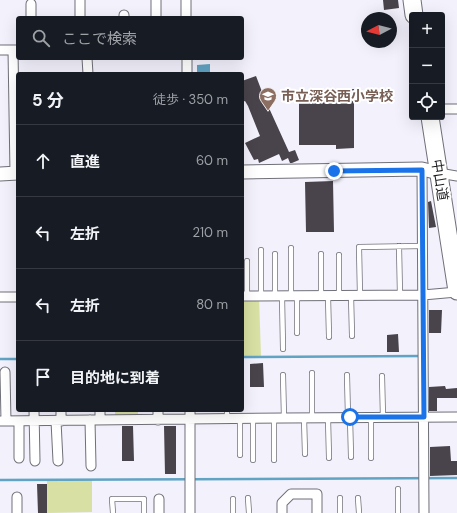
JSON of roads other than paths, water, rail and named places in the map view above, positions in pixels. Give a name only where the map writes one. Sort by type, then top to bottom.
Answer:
[{"type":"highway","points":[[412,0],[414,12]]},
{"type":"highway","name":"中山道","points":[[430,120],[457,291]]},
{"type":"street","points":[[80,0],[80,16]]},
{"type":"street","points":[[156,0],[156,16]]},
{"type":"street","points":[[186,0],[186,16]]},
{"type":"street","points":[[31,4],[31,16]]},
{"type":"street","points":[[0,50],[16,50]]},
{"type":"street","points":[[16,60],[16,72]]},
{"type":"street","points":[[87,60],[88,72]]},
{"type":"street","points":[[187,60],[187,72]]},
{"type":"street","points":[[445,109],[457,109]]},
{"type":"street","points":[[422,170],[424,513]]},
{"type":"street","points":[[244,172],[422,170],[457,176]]},
{"type":"street","points":[[0,174],[16,173]]},
{"type":"street","points":[[244,296],[423,295],[457,291]]},
{"type":"street","points":[[0,297],[16,297]]},
{"type":"street","points":[[5,372],[3,421],[158,420],[190,414],[227,414],[240,418],[457,418]]},
{"type":"street","points":[[34,412],[35,461]]},
{"type":"street","points":[[58,461],[61,412]]},
{"type":"street","points":[[100,412],[100,420]]},
{"type":"street","points":[[158,412],[158,420]]},
{"type":"street","points":[[190,414],[190,513]]},
{"type":"street","points":[[90,420],[91,466]]},
{"type":"street","points":[[19,421],[19,458]]},
{"type":"street","points":[[282,513],[282,503],[291,494],[317,494],[317,513]]},
{"type":"street","points":[[17,497],[17,513]]},
{"type":"street","points":[[159,499],[159,513]]},
{"type":"lane","points":[[399,246],[400,295]]},
{"type":"lane","points":[[352,336],[359,247],[422,246]]},
{"type":"lane","points":[[283,349],[291,248]]},
{"type":"lane","points":[[261,250],[261,296]]},
{"type":"lane","points":[[275,254],[297,333]]},
{"type":"lane","points":[[322,254],[329,337]]},
{"type":"lane","points":[[339,255],[339,296]]},
{"type":"lane","points":[[244,296],[247,261]]},
{"type":"lane","points":[[305,454],[312,373]]},
{"type":"lane","points":[[283,375],[284,418]]},
{"type":"lane","points":[[347,375],[351,457]]},
{"type":"lane","points":[[382,376],[383,418]]},
{"type":"lane","points":[[240,418],[240,456]]},
{"type":"lane","points":[[253,418],[254,460]]},
{"type":"lane","points":[[274,418],[274,460]]},
{"type":"lane","points":[[328,418],[329,458]]},
{"type":"lane","points":[[371,418],[371,458]]},
{"type":"lane","points":[[398,489],[398,513]]},
{"type":"lane","points":[[113,513],[112,500],[144,498],[144,513]]},
{"type":"lane","points":[[248,498],[249,513]]},
{"type":"lane","points":[[340,498],[340,513]]},
{"type":"lane","points":[[358,498],[359,513]]},
{"type":"lane","points":[[233,500],[233,513]]},
{"type":"water","points":[[210,64],[210,72],[197,72],[197,65]]},
{"type":"waterway","points":[[244,357],[421,356]]},
{"type":"waterway","points":[[0,359],[16,359]]},
{"type":"waterway","points":[[0,480],[457,478]]},
{"type":"place","name":"市立深谷西小学校","points":[[268,111]]}]
